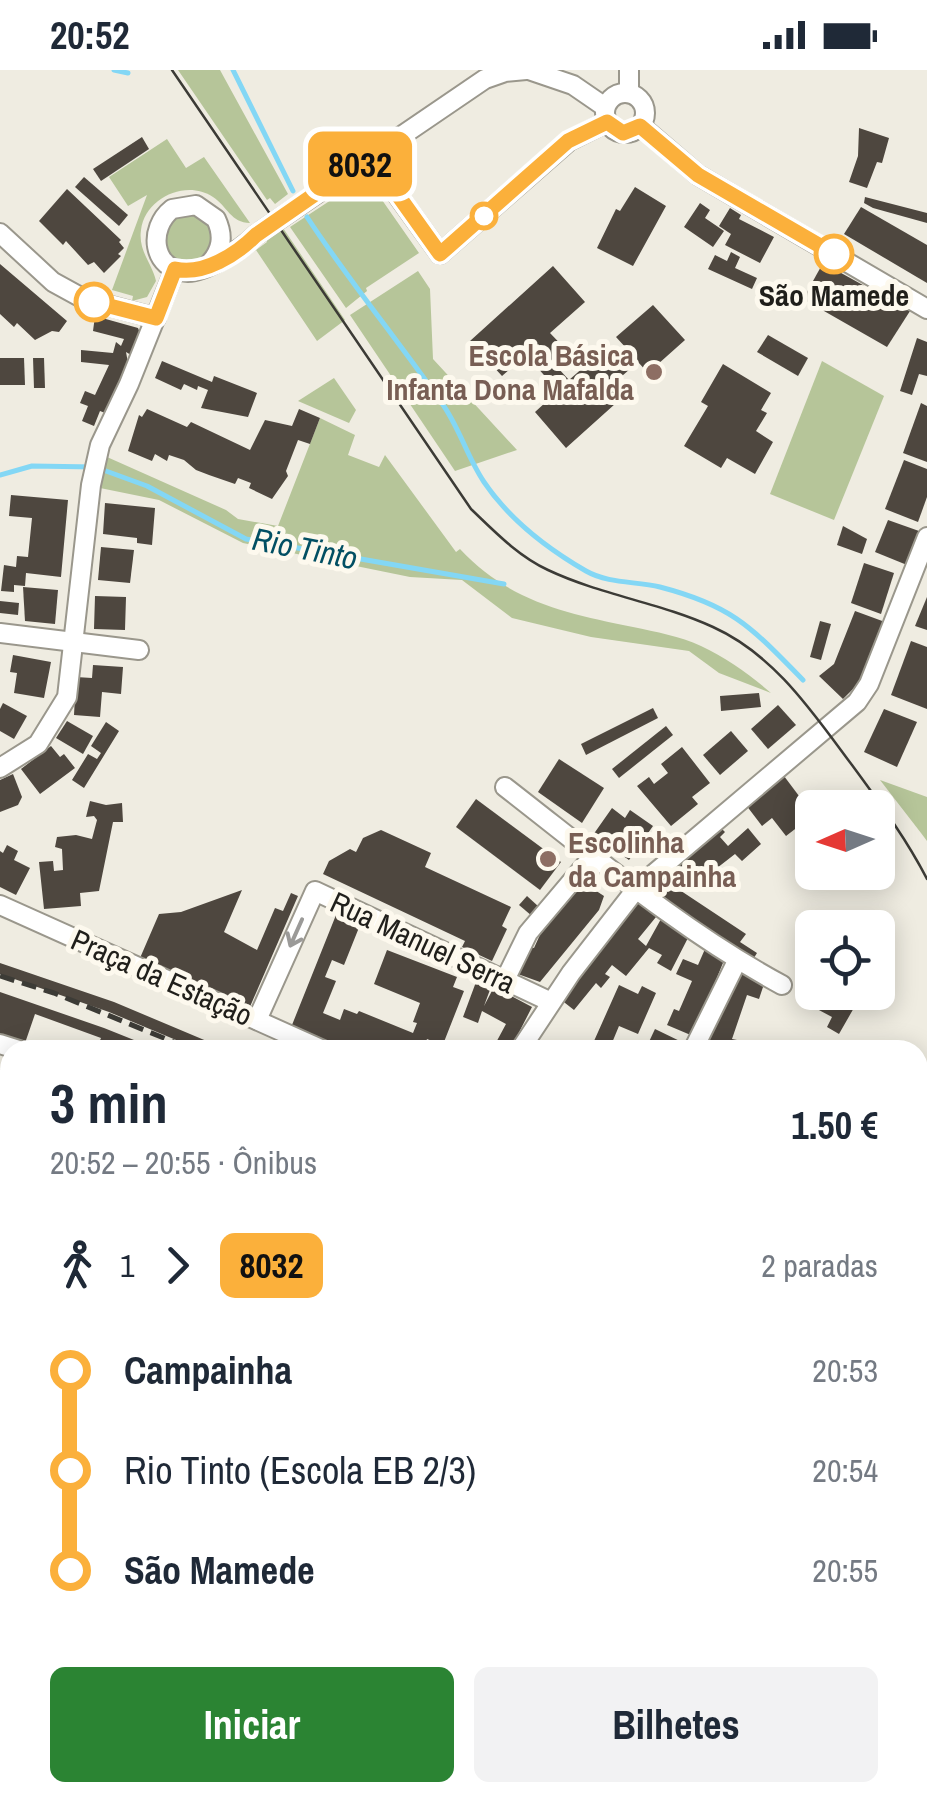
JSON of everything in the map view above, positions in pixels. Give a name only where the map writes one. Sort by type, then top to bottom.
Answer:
[{"type":"street","points":[[208,265],[222,241],[221,229],[207,210],[184,204],[163,216],[157,226],[160,256],[175,269],[186,272],[208,265],[242,249],[256,235],[370,156],[485,79],[527,70],[573,85],[606,115],[623,133],[640,126],[644,106],[636,95],[617,94],[606,115],[568,141],[440,254],[370,156]]},
{"type":"street","points":[[629,70],[629,93]]},
{"type":"street","points":[[640,126],[698,175],[927,309]]},
{"type":"street","points":[[221,229],[256,235]]},
{"type":"street","points":[[0,233],[53,282],[84,299],[156,318]]},
{"type":"street","points":[[0,768],[38,744],[68,697],[92,485],[100,446],[175,269]]},
{"type":"street","points":[[526,1040],[637,888],[857,702],[869,684],[923,559],[927,537]]},
{"type":"street","points":[[0,633],[140,650]]},
{"type":"street","points":[[505,786],[593,856],[738,961],[782,985]]},
{"type":"street","points":[[504,982],[528,934],[593,856]]},
{"type":"street","name":"Rua Manuel Serra","points":[[257,1020],[315,891],[551,1002]]},
{"type":"street","name":"Praça da Estação","points":[[0,905],[301,1040]]},
{"type":"street","points":[[698,1040],[738,961]]},
{"type":"green space","points":[[178,70],[220,70],[288,194],[275,204],[270,198],[267,200]]},
{"type":"green space","points":[[167,139],[186,168],[204,157],[250,223],[238,220],[202,192],[179,191],[158,201],[141,230],[143,251],[156,281],[147,297],[132,301],[133,296],[112,290],[147,195],[128,206],[109,177]]},
{"type":"green space","points":[[366,177],[419,253],[366,288],[346,308],[290,227]]},
{"type":"green space","points":[[188,213],[205,221],[213,238],[205,255],[188,263],[171,255],[163,238],[171,221]]},
{"type":"green space","points":[[281,225],[345,320],[317,341],[256,250]]},
{"type":"green space","points":[[418,271],[430,289],[433,359],[517,450],[455,471],[350,315]]},
{"type":"green space","points":[[822,361],[884,396],[834,520],[770,494]]},
{"type":"green space","points":[[334,378],[356,410],[349,423],[298,401]]},
{"type":"green space","points":[[320,418],[355,435],[348,455],[379,467],[385,455],[456,552],[460,549],[499,582],[562,610],[693,643],[729,661],[771,693],[719,673],[689,651],[591,637],[512,618],[462,580],[410,577],[243,543],[159,500],[100,488],[107,457],[226,510],[238,519],[278,526]]},
{"type":"green space","points":[[880,780],[927,797],[927,841],[895,799],[895,790],[888,790]]},
{"type":"building","points":[[859,128],[889,138],[882,163],[877,162],[867,188],[849,182],[858,156]]},
{"type":"building","points":[[142,137],[149,149],[101,181],[93,169]]},
{"type":"building","points":[[84,177],[128,215],[119,226],[75,187]]},
{"type":"building","points":[[635,187],[666,206],[633,266],[597,248],[616,209],[620,211]]},
{"type":"building","points":[[67,189],[121,240],[121,256],[104,273],[94,262],[88,265],[66,241],[63,245],[39,221]]},
{"type":"building","points":[[865,197],[927,213],[927,223],[873,208],[864,203]]},
{"type":"building","points":[[700,203],[710,210],[705,218],[724,231],[713,247],[684,227]]},
{"type":"building","points":[[861,207],[927,245],[927,283],[844,234]]},
{"type":"building","points":[[730,208],[741,215],[739,219],[774,237],[760,263],[725,245],[731,234],[719,226]]},
{"type":"building","points":[[731,252],[740,257],[735,268],[757,278],[752,289],[708,269],[715,255],[727,261]]},
{"type":"building","points":[[823,263],[910,311],[887,347],[803,299]]},
{"type":"building","points":[[0,264],[67,321],[59,332],[52,331],[35,340],[0,314]]},
{"type":"building","points":[[553,266],[585,302],[550,333],[572,356],[558,368],[569,380],[593,359],[603,370],[627,349],[616,337],[653,305],[685,340],[648,373],[638,362],[614,383],[625,395],[566,448],[535,412],[558,391],[536,366],[548,355],[538,344],[502,376],[470,341]]},
{"type":"building","points":[[95,316],[138,328],[140,333],[131,355],[126,352],[128,363],[105,413],[100,411],[94,426],[82,421],[88,406],[80,403],[85,391],[95,395],[109,365],[81,362],[81,350],[113,353],[116,342],[121,346],[124,339],[93,331]]},
{"type":"building","points":[[768,335],[808,358],[798,376],[757,352]]},
{"type":"building","points":[[917,338],[927,342],[927,376],[919,374],[912,395],[900,391]]},
{"type":"building","points":[[0,358],[24,358],[25,385],[0,385]]},
{"type":"building","points":[[33,358],[44,358],[45,388],[34,388]]},
{"type":"building","points":[[162,361],[212,382],[214,376],[257,393],[248,417],[201,408],[208,390],[184,384],[181,390],[155,378]]},
{"type":"building","points":[[723,364],[771,393],[761,410],[767,413],[756,431],[773,442],[755,474],[727,458],[721,468],[684,446],[708,406],[701,402]]},
{"type":"building","points":[[921,403],[927,406],[927,462],[903,453]]},
{"type":"building","points":[[147,409],[187,427],[191,422],[250,450],[265,420],[292,426],[299,409],[320,418],[310,444],[298,440],[286,471],[288,476],[272,499],[249,488],[251,483],[238,478],[235,484],[169,455],[167,461],[155,454],[152,461],[128,451],[139,415],[142,417]]},
{"type":"building","points":[[904,460],[927,469],[927,497],[918,522],[885,509]]},
{"type":"building","points":[[11,495],[68,500],[61,577],[26,573],[25,586],[14,585],[14,592],[1,591],[4,565],[16,567],[17,556],[28,557],[32,518],[9,516]]},
{"type":"building","points":[[105,503],[155,508],[152,545],[137,543],[137,538],[103,534]]},
{"type":"building","points":[[888,520],[919,531],[907,565],[875,552]]},
{"type":"building","points":[[843,526],[867,539],[862,554],[837,545]]},
{"type":"building","points":[[101,547],[134,550],[130,583],[98,580]]},
{"type":"building","points":[[864,563],[894,573],[881,614],[851,603]]},
{"type":"building","points":[[23,587],[58,590],[55,624],[25,621]]},
{"type":"building","points":[[95,596],[126,597],[125,630],[94,629]]},
{"type":"building","points":[[927,597],[927,630],[915,626]]},
{"type":"building","points":[[0,601],[19,603],[18,615],[0,613]]},
{"type":"building","points":[[855,611],[885,622],[859,683],[843,699],[819,676],[834,664]]},
{"type":"building","points":[[820,621],[831,624],[821,660],[810,657]]},
{"type":"building","points":[[911,641],[927,647],[927,709],[891,695]]},
{"type":"building","points":[[13,655],[51,662],[44,698],[14,693],[17,673],[10,672]]},
{"type":"building","points":[[93,665],[123,667],[121,694],[102,692],[100,717],[74,715],[76,677],[92,678]]},
{"type":"building","points":[[759,693],[761,707],[721,711],[720,696]]},
{"type":"building","points":[[3,703],[27,716],[14,739],[0,731]]},
{"type":"building","points":[[778,705],[796,725],[768,749],[751,729]]},
{"type":"building","points":[[653,708],[658,718],[586,755],[581,744]]},
{"type":"building","points":[[884,709],[917,722],[897,767],[864,752]]},
{"type":"building","points":[[67,721],[93,736],[83,754],[56,738]]},
{"type":"building","points":[[106,722],[119,731],[84,788],[72,780],[88,754],[97,759],[101,753],[91,746]]},
{"type":"building","points":[[666,726],[673,735],[619,778],[612,769]]},
{"type":"building","points":[[731,731],[748,751],[720,775],[703,755]]},
{"type":"building","points":[[51,746],[75,768],[40,794],[21,769]]},
{"type":"building","points":[[682,747],[710,783],[692,797],[698,804],[671,826],[637,786],[649,777],[654,784],[668,773],[661,764]]},
{"type":"building","points":[[559,759],[604,788],[582,823],[538,792]]},
{"type":"building","points":[[13,774],[22,797],[18,805],[0,812],[0,780]]},
{"type":"building","points":[[784,776],[795,791],[795,829],[786,836],[772,818],[762,826],[746,805]]},
{"type":"building","points":[[476,799],[561,862],[540,890],[456,827]]},
{"type":"building","points":[[90,801],[122,803],[123,822],[113,822],[99,891],[80,893],[81,906],[44,909],[39,862],[53,861],[54,871],[63,870],[62,849],[55,847],[57,837],[76,835],[92,839],[97,820],[94,816],[86,817]]},
{"type":"building","points":[[612,808],[625,818],[630,810],[653,826],[629,860],[593,835]]},
{"type":"building","points":[[720,827],[725,832],[720,837],[728,846],[748,828],[761,844],[742,861],[735,854],[690,889],[673,870]]},
{"type":"building","points":[[381,830],[431,853],[425,867],[511,907],[502,926],[507,929],[492,961],[462,947],[465,941],[323,874],[329,861],[350,849],[356,852],[363,838]]},
{"type":"building","points":[[7,845],[18,851],[14,860],[30,868],[16,895],[0,887],[0,851],[3,853]]},
{"type":"building","points":[[660,877],[746,934],[740,942],[757,953],[752,961],[649,894]]},
{"type":"building","points":[[581,881],[604,896],[599,910],[540,982],[515,973],[530,947],[534,948],[544,926]]},
{"type":"building","points":[[242,890],[224,932],[257,950],[275,908],[283,911],[291,893],[298,896],[249,1009],[140,958],[159,914],[181,912]]},
{"type":"building","points":[[527,896],[539,907],[532,916],[519,905]]},
{"type":"building","points":[[638,902],[656,917],[638,939],[646,946],[661,919],[690,934],[671,971],[657,963],[662,955],[649,948],[626,976],[612,965],[605,974],[610,977],[601,988],[596,983],[574,1010],[560,999]]},
{"type":"building","points":[[336,915],[360,925],[344,965],[332,960],[325,977],[336,981],[323,1013],[340,1020],[344,1009],[357,1014],[359,1011],[413,1033],[420,1003],[374,984],[387,950],[457,977],[453,987],[464,991],[445,1040],[314,1040],[290,1030]]},
{"type":"building","points":[[705,949],[725,958],[693,1036],[667,1025],[674,1009],[679,1011],[692,981],[676,974],[683,959],[698,965]]},
{"type":"building","points":[[0,963],[114,1002],[204,1040],[176,1040],[0,974]]},
{"type":"building","points":[[732,970],[765,981],[759,999],[747,995],[732,1039],[737,1040],[709,1040]]},
{"type":"building","points":[[476,982],[491,987],[484,1006],[494,987],[532,1007],[515,1040],[497,1040],[506,1024],[482,1011],[478,1023],[463,1017]]},
{"type":"building","points":[[619,985],[638,994],[642,986],[656,993],[638,1034],[619,1026],[613,1040],[594,1040]]},
{"type":"building","points":[[0,992],[134,1040],[100,1040],[35,1014],[26,1040],[0,1037]]},
{"type":"building","points":[[819,1010],[853,1010],[839,1034],[827,1027],[832,1017]]},
{"type":"building","points":[[655,1029],[678,1040],[650,1040]]},
{"type":"waterway","points":[[114,70],[128,73]]},
{"type":"waterway","points":[[233,70],[293,191]]},
{"type":"waterway","points":[[307,217],[447,411],[484,482],[517,521],[595,575],[660,587],[724,611],[754,632],[803,680]]},
{"type":"waterway","name":"Rio Tinto","points":[[0,475],[32,466],[95,467],[147,486],[246,539],[504,584]]},
{"type":"tram line","points":[[172,70],[471,509],[517,551],[548,570],[713,627],[755,653],[823,725],[892,820],[927,879]]},
{"type":"railway","points":[[0,976],[54,993],[169,1040]]},
{"type":"bus line","name":"8032","points":[[94,302],[156,318],[175,269],[198,270],[242,249],[256,235],[370,156],[440,254],[568,141],[607,122],[623,133],[640,126],[698,175],[834,254]]},
{"type":"place","name":"São Mamede","points":[[834,254]]},
{"type":"place","name":"Escola Básica Infanta Dona Mafalda","points":[[654,372]]},
{"type":"place","name":"Escolinha da Campainha","points":[[548,859]]}]
